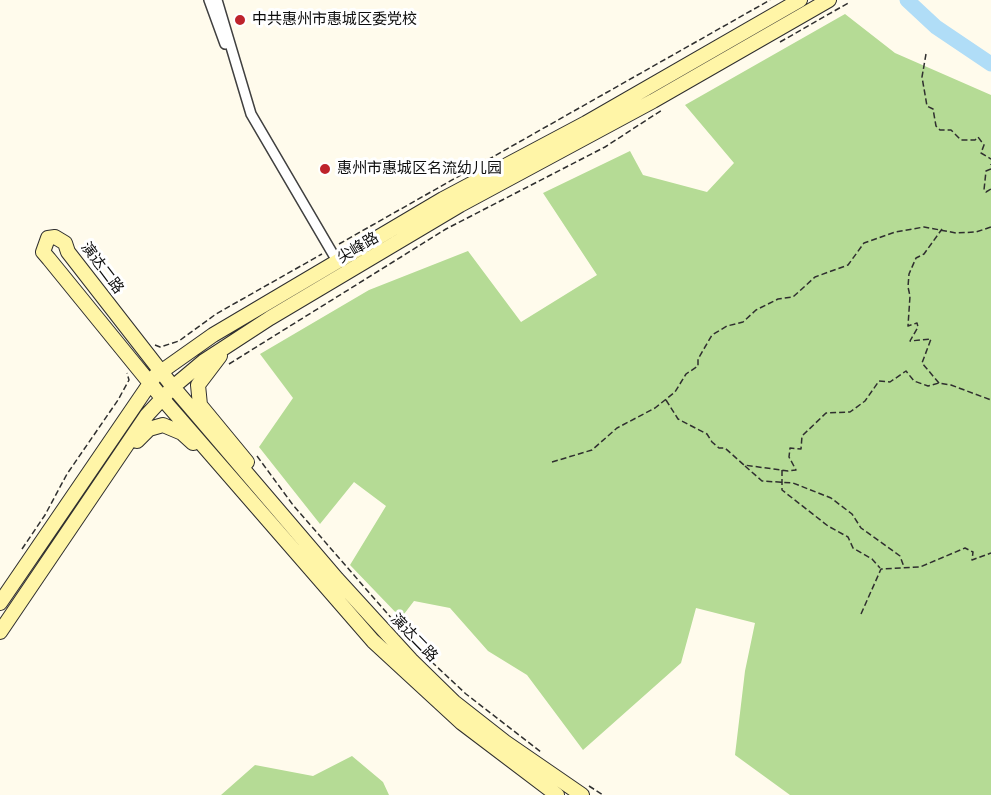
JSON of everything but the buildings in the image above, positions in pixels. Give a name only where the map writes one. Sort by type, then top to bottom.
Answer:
[{"type":"main road","name":"尖峰路","points":[[0,632],[5,615],[64,537],[147,415],[173,387],[204,361],[431,215],[800,0]]},
{"type":"main road","name":"尖峰路","points":[[0,603],[156,376],[213,334],[334,255],[431,215],[653,101],[829,0]]},
{"type":"main road","name":"演达二路","points":[[310,557],[267,497],[173,387],[156,376],[43,252],[48,238],[60,239],[66,246],[156,376],[163,398],[236,484],[310,557],[428,686],[454,702],[557,795]]},
{"type":"main road","points":[[49,259],[58,257],[66,246]]},
{"type":"main road","points":[[231,344],[198,385],[200,405],[252,467],[267,497]]},
{"type":"main road","points":[[110,469],[149,429],[163,425],[182,433],[236,484]]},
{"type":"main road","points":[[50,529],[64,537]]},
{"type":"main road","name":"演达二路","points":[[510,753],[584,789]]},
{"type":"street","points":[[208,0],[235,62]]},
{"type":"street","points":[[217,0],[251,114],[334,255]]},
{"type":"path","points":[[148,343],[160,347],[179,341],[216,314],[334,255],[770,0]]},
{"type":"path","points":[[777,44],[849,2]]},
{"type":"path","points":[[926,54],[922,77],[927,106],[933,109],[936,126],[940,130],[951,130],[961,140],[975,140],[978,137],[984,145],[981,153],[991,159]]},
{"type":"path","points":[[227,365],[446,229],[605,147],[662,109]]},
{"type":"path","points":[[991,166],[986,171],[984,190],[986,192],[991,189]]},
{"type":"path","points":[[552,462],[592,450],[617,428],[646,414],[665,399],[698,366],[698,359],[712,335],[719,330],[743,322],[756,310],[778,299],[793,297],[815,277],[848,265],[864,243],[875,238],[924,227],[942,228],[956,233],[976,232],[991,227]]},
{"type":"path","points":[[942,228],[924,254],[916,258],[909,274],[908,326],[917,323],[918,327],[910,341],[930,339],[922,363],[939,383],[991,400]]},
{"type":"path","points":[[19,554],[45,515],[67,474],[118,400],[129,380],[125,366]]},
{"type":"path","points":[[744,465],[796,470],[789,457],[790,448],[801,449],[802,436],[825,413],[850,412],[858,407],[879,381],[890,382],[906,371],[914,381],[928,386],[939,383]]},
{"type":"path","points":[[665,399],[678,419],[707,434],[719,448],[725,448],[762,480],[793,483],[831,498],[852,514],[861,528],[900,556],[904,567]]},
{"type":"path","points":[[253,452],[293,505],[419,650],[466,694],[545,756]]},
{"type":"path","points":[[782,470],[782,490],[828,526],[848,537],[853,548],[872,559],[881,569]]},
{"type":"path","points":[[881,569],[921,567],[965,548],[973,552],[972,560],[991,553]]},
{"type":"path","points":[[861,614],[881,569]]},
{"type":"path","points":[[584,789],[603,795]]},
{"type":"green space","points":[[845,14],[895,53],[991,95],[991,795],[790,795],[735,755],[745,671],[755,623],[696,608],[681,663],[583,750],[527,675],[488,651],[450,608],[414,601],[401,618],[350,565],[386,506],[354,482],[320,524],[259,447],[293,398],[260,354],[369,290],[468,251],[521,322],[597,275],[543,193],[630,151],[643,175],[707,192],[734,163],[685,105]]},
{"type":"green space","points":[[352,756],[383,782],[389,795],[221,795],[255,765],[313,776]]},
{"type":"waterway","points":[[907,0],[936,27],[991,64]]},
{"type":"place","name":"中共惠州市惠城区委党校","points":[[240,20]]},
{"type":"place","name":"惠州市惠城区名流幼儿园","points":[[325,169]]}]
